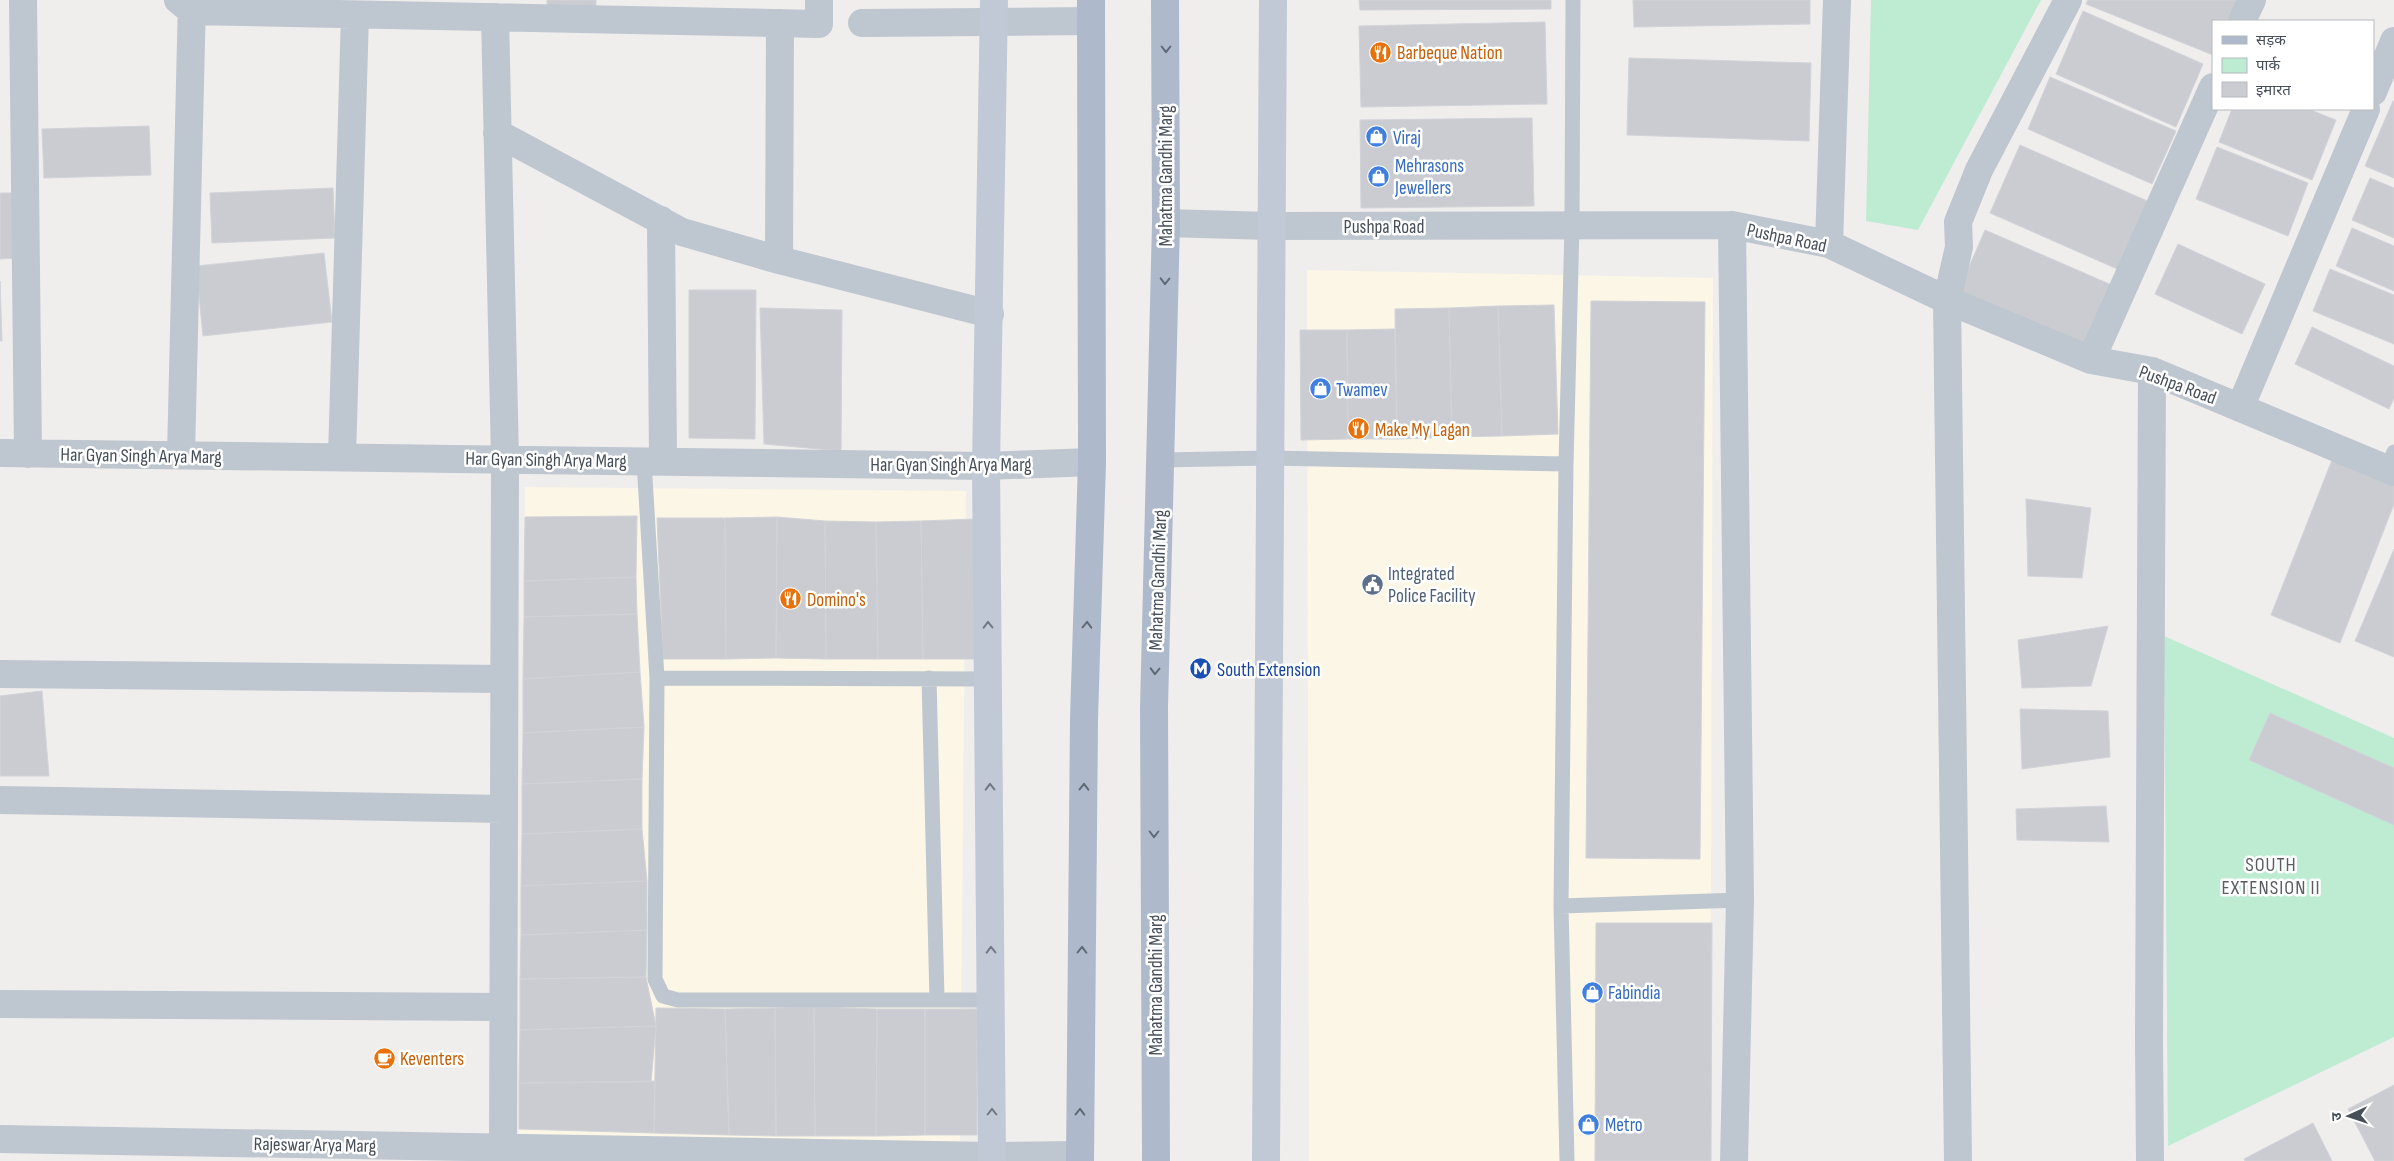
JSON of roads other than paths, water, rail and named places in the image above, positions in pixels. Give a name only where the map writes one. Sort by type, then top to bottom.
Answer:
[{"type":"main road","name":"Mahatma Gandhi Marg","points":[[1156,1161],[1154,708],[1166,223],[1165,0]]},
{"type":"main road","points":[[1080,1158],[1084,719],[1092,462],[1091,11]]},
{"type":"street","points":[[23,0],[28,454]]},
{"type":"street","points":[[181,455],[187,4],[355,15],[819,24],[819,0]]},
{"type":"street","points":[[1266,1161],[1270,226],[1273,0]]},
{"type":"street","points":[[1829,244],[1837,0]]},
{"type":"street","points":[[1958,1161],[1947,300],[1959,247],[1958,222],[1978,170],[2068,0]]},
{"type":"street","points":[[2242,20],[2252,0]]},
{"type":"street","points":[[862,23],[994,12],[1091,11]]},
{"type":"street","points":[[992,1158],[986,466],[994,12]]},
{"type":"street","points":[[342,457],[355,15]]},
{"type":"street","points":[[495,17],[505,459],[503,1154]]},
{"type":"street","points":[[778,260],[780,23]]},
{"type":"street","points":[[2374,90],[2394,41]]},
{"type":"street","points":[[2091,360],[2212,89]]},
{"type":"street","points":[[2240,408],[2366,110]]},
{"type":"street","points":[[498,133],[682,232],[778,260],[990,314]]},
{"type":"street","points":[[653,461],[661,220]]},
{"type":"street","name":"Pushpa Road","points":[[1166,223],[1270,226],[1732,225],[1829,244],[1947,300],[2091,360],[2152,371],[2240,408],[2392,464]]},
{"type":"street","points":[[1732,225],[1740,900],[1734,1161]]},
{"type":"street","points":[[2150,1161],[2148,1042],[2152,371]]},
{"type":"street","name":"Har Gyan Singh Arya Marg","points":[[0,453],[986,466],[1092,462]]},
{"type":"street","points":[[0,674],[504,680]]},
{"type":"street","points":[[0,800],[504,809]]},
{"type":"street","points":[[0,1004],[504,1007]]},
{"type":"street","name":"Rajeswar Arya Marg","points":[[0,1139],[503,1154],[1080,1158]]},
{"type":"lane","points":[[1567,1161],[1561,906],[1566,464],[1572,226],[1573,0]]},
{"type":"lane","points":[[1160,460],[1270,458],[1566,464]]},
{"type":"lane","points":[[653,461],[657,678],[654,979],[663,996],[678,1000],[992,1000]]},
{"type":"lane","points":[[657,678],[988,679]]},
{"type":"lane","points":[[929,678],[937,999]]},
{"type":"lane","points":[[1561,906],[1740,900]]},
{"type":"place","name":"Barbeque Nation","points":[[1381,52]]},
{"type":"place","name":"Viraj","points":[[1377,137]]},
{"type":"place","name":"Mehrasons Jewellers","points":[[1379,176]]},
{"type":"place","name":"Twamev","points":[[1320,389]]},
{"type":"place","name":"Make My Lagan","points":[[1359,429]]},
{"type":"place","name":"Integrated Police Facility","points":[[1372,584]]},
{"type":"place","name":"Domino's","points":[[791,599]]},
{"type":"place","name":"South Extension","points":[[1201,669]]},
{"type":"place","name":"Fabindia","points":[[1592,992]]},
{"type":"place","name":"Keventers","points":[[384,1058]]},
{"type":"place","name":"Metro","points":[[1589,1124]]},
{"type":"district","name":"SOUTH EXTENSION II","points":[[2271,876]]}]
